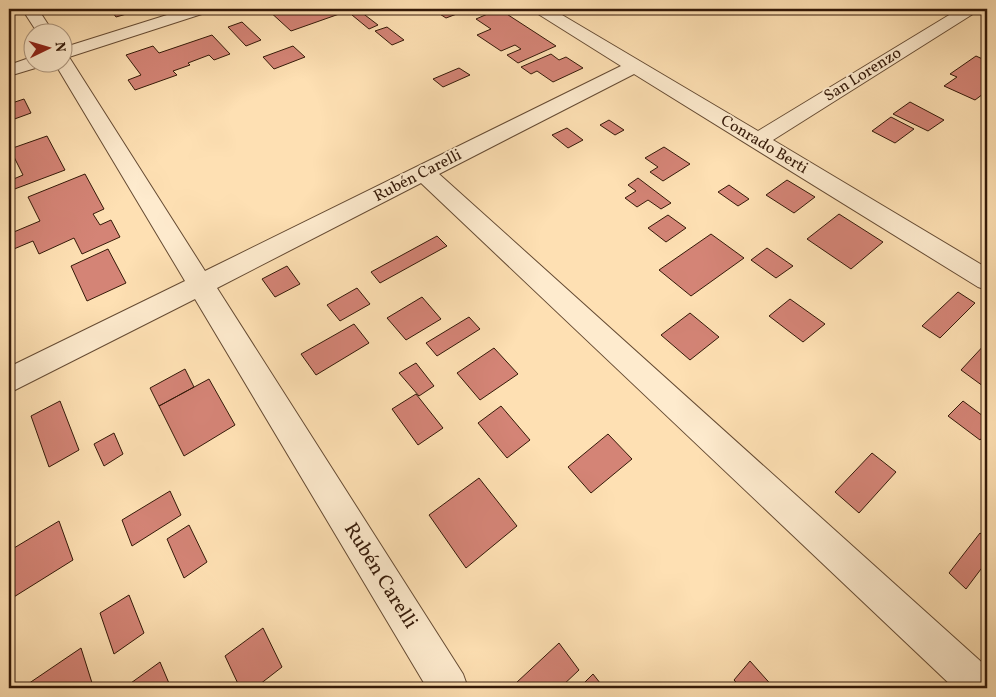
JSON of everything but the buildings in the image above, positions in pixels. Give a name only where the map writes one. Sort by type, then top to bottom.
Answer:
[{"type":"street","points":[[30,9],[38,22]]},
{"type":"street","points":[[72,51],[202,9]]},
{"type":"street","name":"Conrado Berti","points":[[541,9],[987,280]]},
{"type":"street","name":"San Lorenzo","points":[[757,141],[970,9]]},
{"type":"street","name":"Rubén Carelli","points":[[9,381],[635,66]]},
{"type":"street","points":[[9,71],[22,67]]},
{"type":"street","name":"Rubén Carelli","points":[[69,72],[449,688]]},
{"type":"street","points":[[424,172],[982,688]]}]
